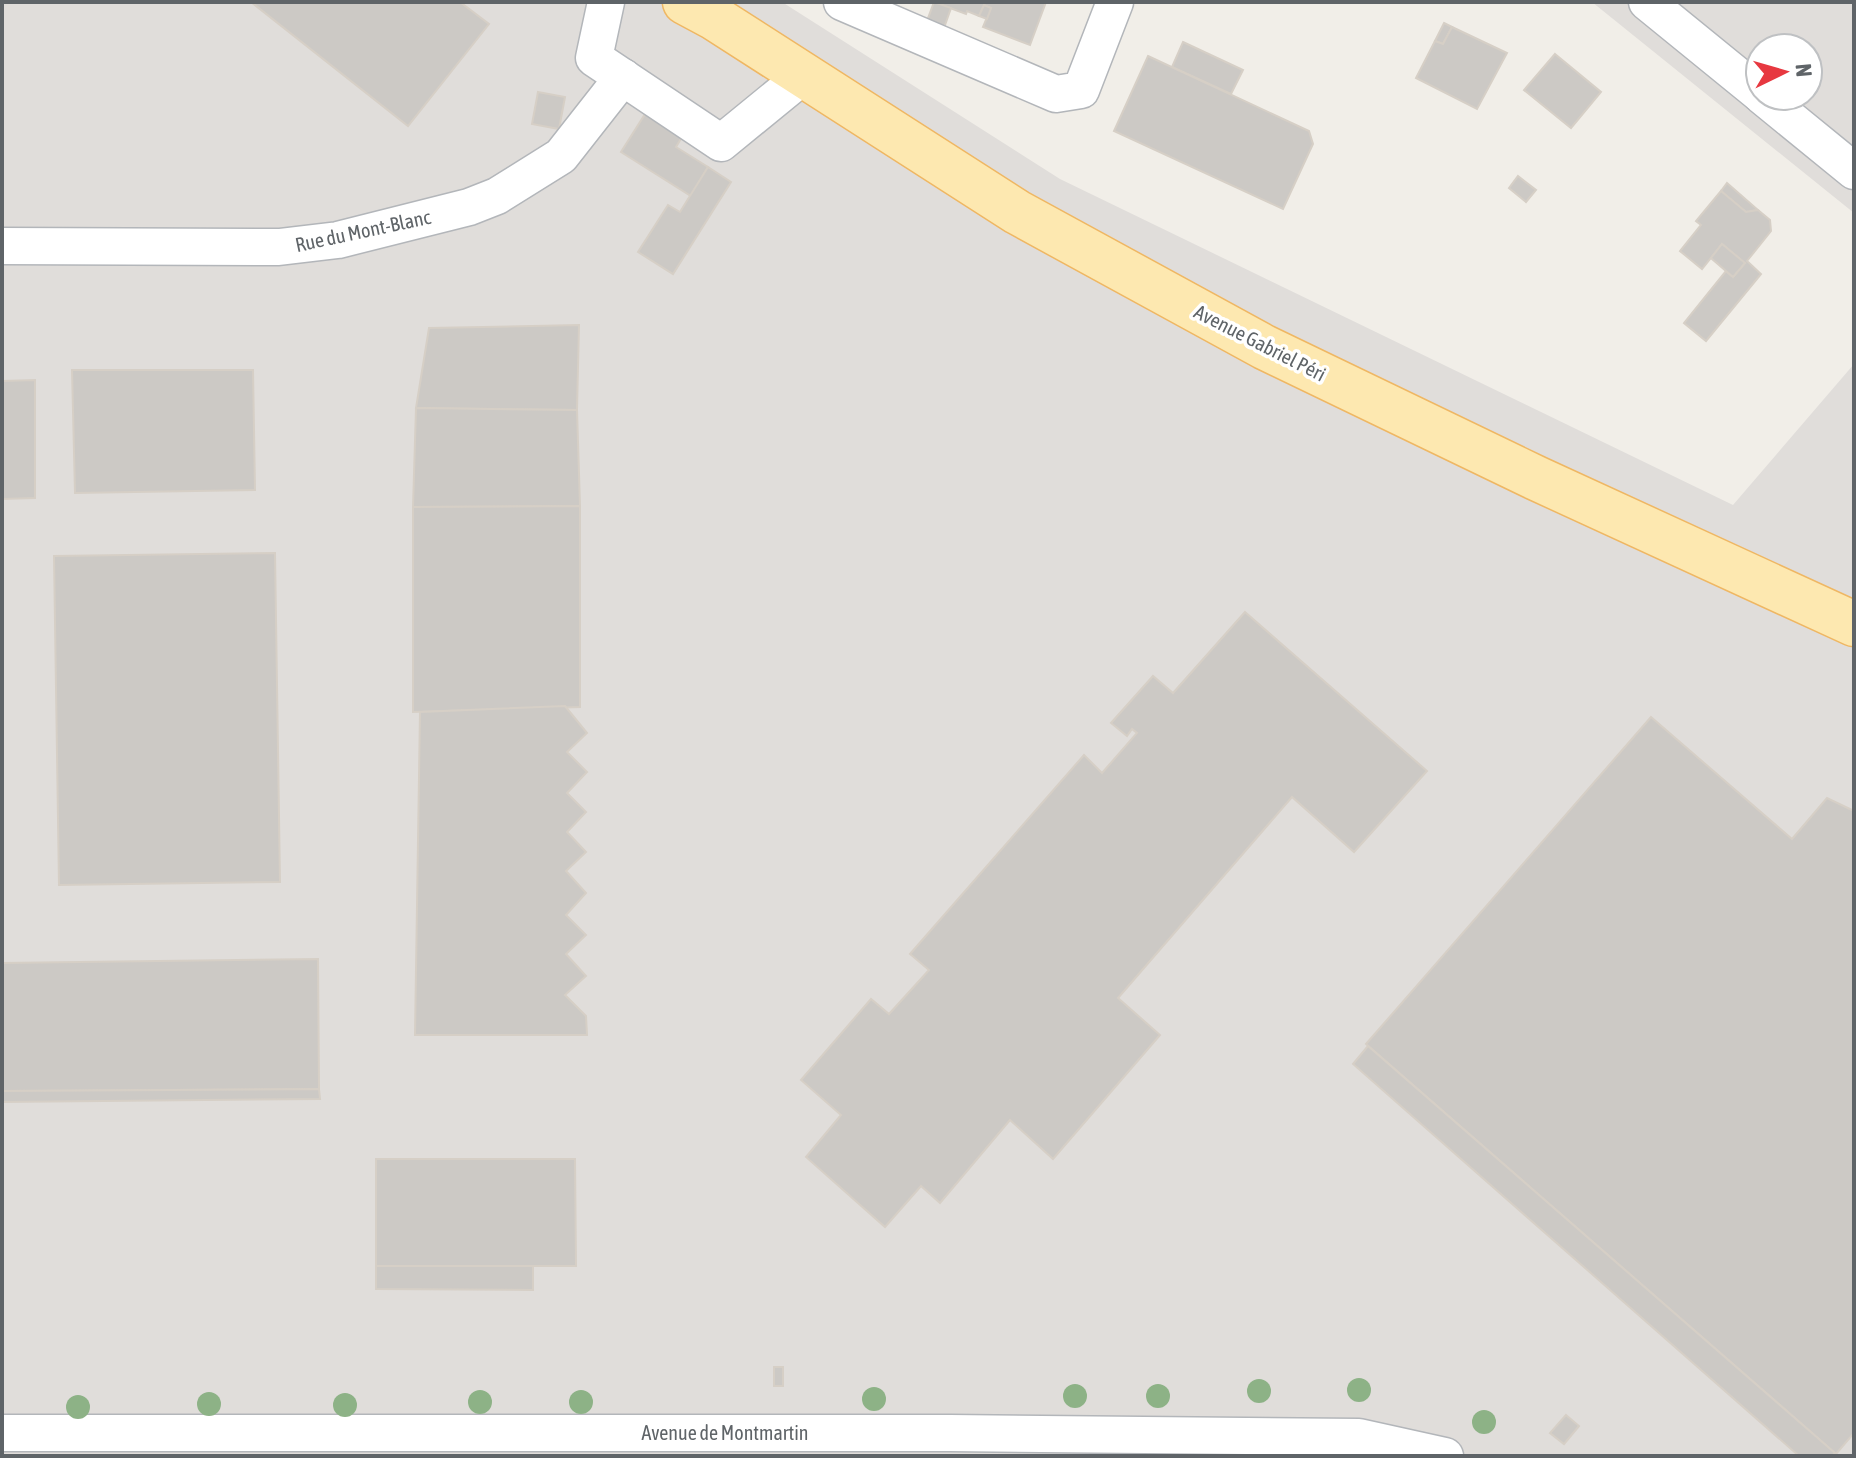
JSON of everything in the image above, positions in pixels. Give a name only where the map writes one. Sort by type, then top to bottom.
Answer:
[{"type":"main road","name":"Avenue Gabriel Péri","points":[[698,7],[1031,220],[1264,347],[1536,478],[1848,620]]},
{"type":"street","points":[[606,2],[594,58],[721,143],[803,76]]},
{"type":"street","points":[[842,2],[1056,94],[1081,90],[1115,2]]},
{"type":"street","points":[[1647,2],[1744,81]]},
{"type":"street","name":"Rue du Mont-Blanc","points":[[2,246],[279,247],[338,240],[469,207],[497,196],[561,156],[623,77]]},
{"type":"street","points":[[1782,112],[1854,171]]},
{"type":"street","name":"Avenue de Montmartin","points":[[2,1433],[966,1433],[1359,1437],[1445,1456]]},
{"type":"shaded area","points":[[2,2],[782,2],[1060,179],[1733,505],[1854,364],[1854,1456],[2,1456]],"holes":[[[525,707],[587,733],[567,752],[567,793],[586,812],[567,832],[586,852],[566,871],[586,893],[566,915],[586,935],[566,954],[586,976],[565,995],[586,1016],[587,1035],[415,1035],[420,712]]]},
{"type":"shaded area","points":[[1592,2],[1854,2],[1854,213]]},
{"type":"building","points":[[251,2],[460,2],[489,24],[408,126]]},
{"type":"building","points":[[934,2],[1046,2],[1030,45],[983,27],[991,8],[984,5],[979,16]]},
{"type":"building","points":[[934,2],[951,8],[944,28],[927,21]]},
{"type":"building","points":[[984,5],[991,8],[987,19],[979,16]]},
{"type":"building","points":[[1444,23],[1452,27],[1443,44],[1435,41]]},
{"type":"building","points":[[1452,27],[1507,53],[1477,109],[1416,78],[1435,41],[1443,44]]},
{"type":"building","points":[[1183,42],[1243,70],[1231,94],[1172,67]]},
{"type":"building","points":[[1555,54],[1601,92],[1571,128],[1524,90]]},
{"type":"building","points":[[1148,56],[1309,131],[1313,144],[1283,209],[1114,131]]},
{"type":"building","points":[[661,89],[697,112],[676,147],[708,167],[691,196],[621,152]]},
{"type":"building","points":[[538,92],[565,97],[559,129],[532,124]]},
{"type":"building","points":[[708,167],[731,182],[673,274],[638,252],[668,205],[680,212]]},
{"type":"building","points":[[1518,176],[1536,190],[1526,202],[1509,188]]},
{"type":"building","points":[[1727,183],[1758,210],[1746,212],[1721,191]]},
{"type":"building","points":[[1721,191],[1746,212],[1758,210],[1770,220],[1771,231],[1747,261],[1761,274],[1706,341],[1684,323],[1726,271],[1733,277],[1745,263],[1722,244],[1702,269],[1680,251],[1701,225],[1696,221]]},
{"type":"building","points":[[1722,244],[1745,263],[1733,277],[1711,258]]},
{"type":"building","points":[[579,325],[577,410],[416,408],[429,328]]},
{"type":"building","points":[[72,370],[253,370],[255,490],[75,493]]},
{"type":"building","points":[[35,380],[35,498],[2,499],[2,381]]},
{"type":"building","points":[[416,408],[577,410],[580,506],[413,507]]},
{"type":"building","points":[[580,506],[580,707],[413,712],[413,507]]},
{"type":"building","points":[[275,553],[280,882],[59,885],[54,556]]},
{"type":"building","points":[[1245,612],[1427,771],[1354,852],[1292,797],[1118,998],[1160,1035],[1053,1159],[1010,1120],[940,1203],[921,1186],[885,1227],[806,1157],[841,1115],[801,1080],[871,999],[889,1014],[929,970],[910,954],[1084,755],[1102,773],[1137,733],[1132,729],[1127,736],[1111,723],[1153,676],[1173,693]]},
{"type":"building","points":[[565,706],[587,733],[567,752],[587,772],[567,793],[586,812],[567,832],[586,852],[566,871],[586,893],[566,915],[586,935],[566,954],[586,976],[565,995],[586,1016],[587,1035],[415,1035],[420,712]]},
{"type":"building","points":[[1651,717],[1792,839],[1827,798],[1854,811],[1854,1433],[1836,1454],[1366,1044]]},
{"type":"building","points":[[318,959],[319,1089],[2,1091],[2,963]]},
{"type":"building","points":[[1368,1046],[1835,1453],[1832,1456],[1799,1456],[1353,1064]]},
{"type":"building","points":[[319,1089],[320,1099],[2,1102],[2,1091]]},
{"type":"building","points":[[376,1159],[575,1159],[576,1266],[376,1266]]},
{"type":"building","points":[[376,1266],[533,1266],[533,1290],[376,1289]]},
{"type":"building","points":[[774,1367],[783,1367],[783,1386],[774,1386]]},
{"type":"building","points":[[1566,1415],[1579,1426],[1564,1444],[1550,1433]]}]
